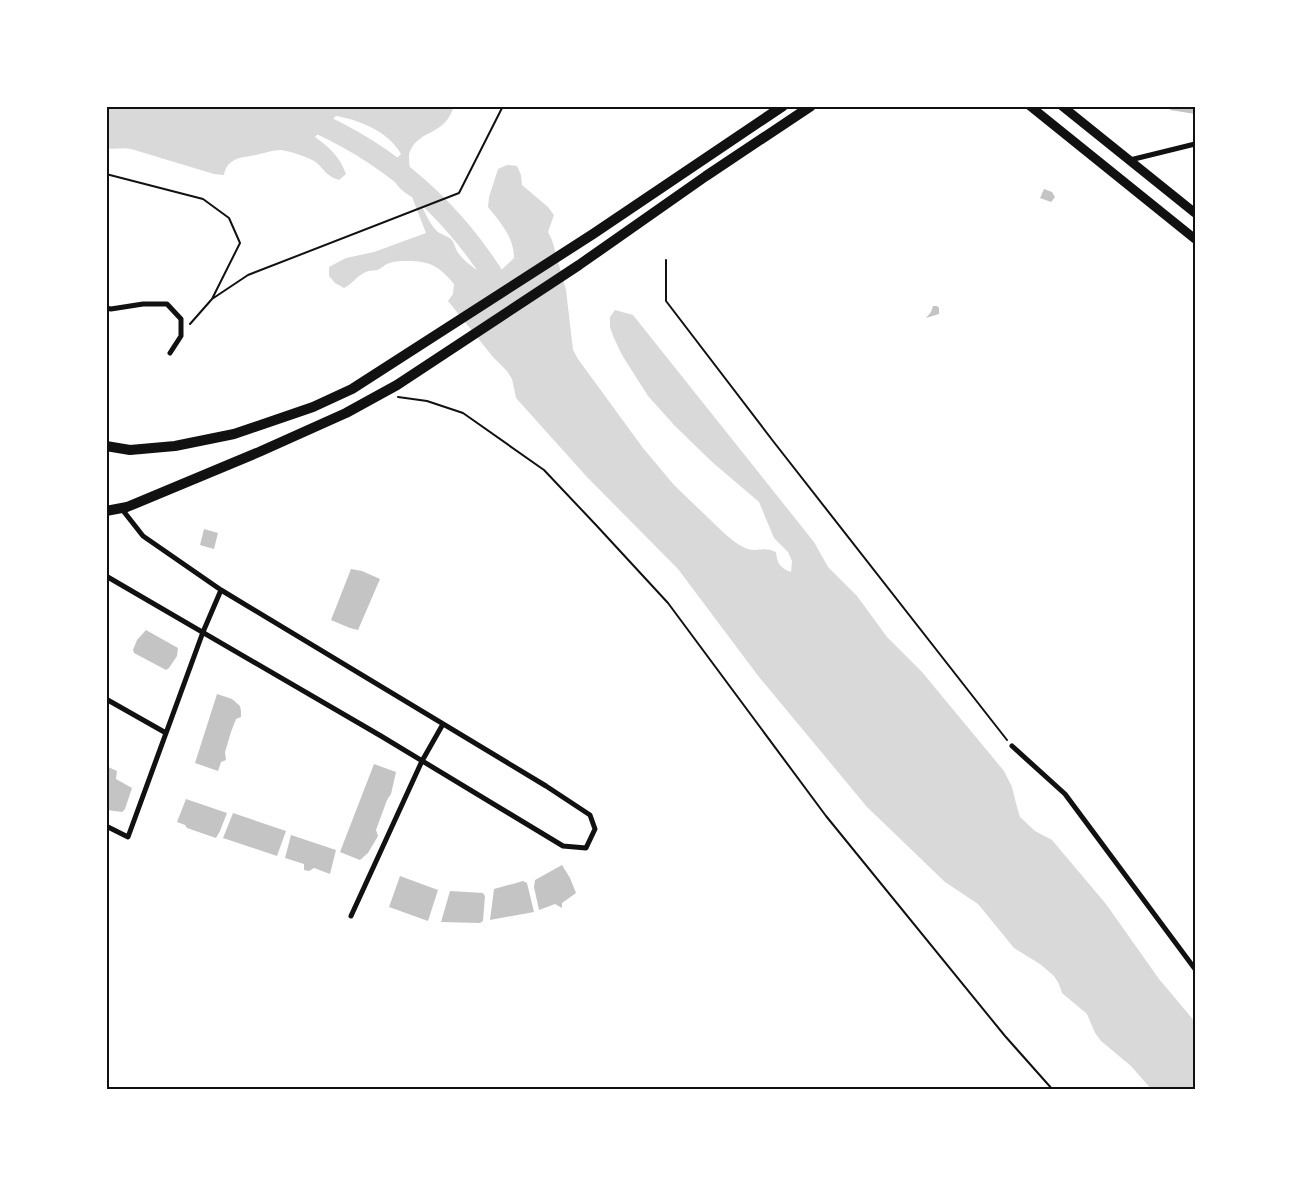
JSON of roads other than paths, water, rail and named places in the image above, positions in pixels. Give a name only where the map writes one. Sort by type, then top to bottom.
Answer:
[{"type":"main road","points":[[106,446],[130,450],[175,446],[234,434],[313,407],[352,389],[593,234],[783,106]]},
{"type":"main road","points":[[106,511],[121,508],[259,452],[346,413],[397,385],[811,106]]},
{"type":"street","points":[[1030,106],[1195,239]]},
{"type":"street","points":[[1062,106],[1195,213]]},
{"type":"street","points":[[1128,160],[1195,144]]},
{"type":"street","points":[[106,308],[111,309],[143,304],[167,304],[180,319],[181,336],[170,353]]},
{"type":"street","points":[[106,576],[563,846],[586,848],[595,829],[590,815],[546,786],[221,590],[143,536],[121,508]]},
{"type":"street","points":[[106,826],[128,836],[203,632],[221,590]]},
{"type":"street","points":[[106,699],[166,733]]},
{"type":"street","points":[[351,916],[422,761],[443,724]]},
{"type":"street","points":[[1012,746],[1065,794],[1195,969]]},
{"type":"waterway","points":[[275,106],[347,138],[380,158],[410,181],[464,235],[487,266],[508,300]]}]
